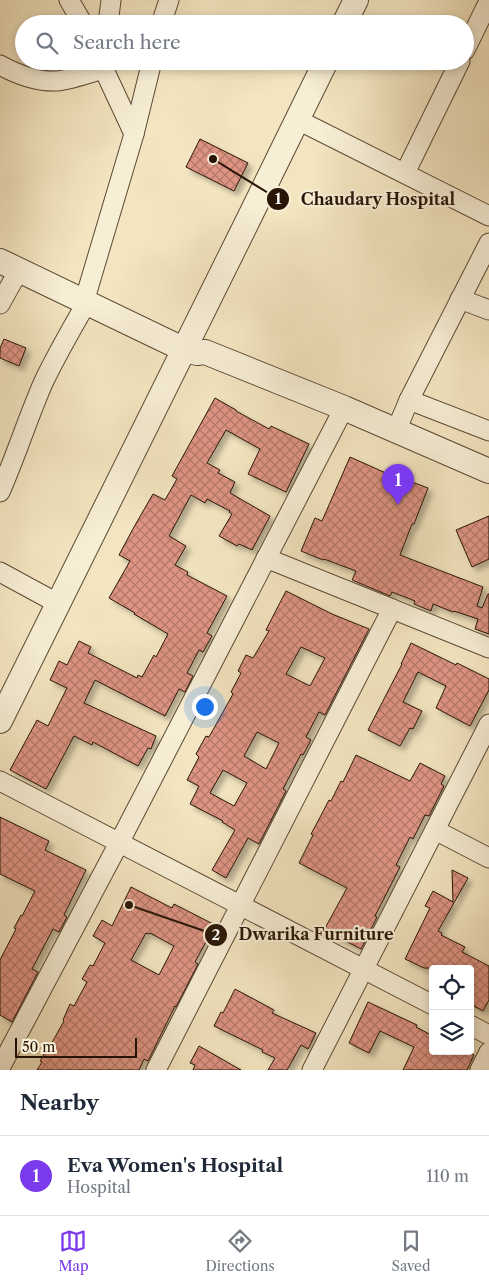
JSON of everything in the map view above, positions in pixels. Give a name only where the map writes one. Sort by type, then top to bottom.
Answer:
[{"type":"street","points":[[69,0],[77,15]]},
{"type":"street","points":[[109,15],[110,0]]},
{"type":"street","points":[[164,15],[169,0]]},
{"type":"street","points":[[348,15],[356,0]]},
{"type":"street","points":[[474,32],[489,2]]},
{"type":"street","points":[[0,64],[16,73],[36,80],[59,81],[87,70]]},
{"type":"street","points":[[106,70],[134,134]]},
{"type":"street","points":[[0,492],[44,382],[87,297],[134,134],[150,70]]},
{"type":"street","points":[[2,712],[57,603],[193,348],[322,70]]},
{"type":"street","points":[[405,174],[456,70]]},
{"type":"street","points":[[298,120],[489,216]]},
{"type":"street","points":[[396,431],[409,400],[489,243]]},
{"type":"street","points":[[0,250],[87,297],[193,348],[344,408],[489,471]]},
{"type":"street","points":[[0,304],[9,266],[87,297]]},
{"type":"street","points":[[460,299],[489,310]]},
{"type":"street","points":[[409,400],[489,431]]},
{"type":"street","points":[[0,1068],[119,843],[344,408]]},
{"type":"street","points":[[266,558],[489,648]]},
{"type":"street","points":[[0,572],[57,603]]},
{"type":"street","points":[[156,1070],[392,609]]},
{"type":"street","points":[[312,1070],[489,724]]},
{"type":"street","points":[[0,781],[429,1003]]},
{"type":"street","points":[[435,830],[489,858]]},
{"type":"street","points":[[474,1027],[489,1034]]},
{"type":"street","points":[[480,1070],[489,1052]]},
{"type":"building","points":[[200,139],[248,163],[234,191],[186,167]]},
{"type":"building","points":[[4,339],[26,348],[19,366],[0,358],[0,348]]},
{"type":"building","points":[[215,398],[269,429],[271,426],[309,444],[286,492],[248,474],[260,449],[226,430],[207,463],[220,470],[218,473],[235,482],[230,493],[270,516],[252,550],[239,544],[237,546],[219,536],[232,514],[230,511],[207,499],[205,503],[191,495],[169,536],[186,546],[175,565],[188,572],[187,575],[227,596],[207,633],[212,636],[203,652],[199,650],[187,673],[193,676],[185,692],[179,689],[165,716],[95,680],[84,703],[156,736],[151,749],[148,748],[138,766],[93,742],[92,745],[74,736],[46,789],[10,770],[37,720],[48,726],[67,688],[50,680],[59,661],[67,665],[79,641],[91,647],[88,653],[137,678],[138,675],[142,677],[154,655],[156,657],[168,634],[109,598],[130,561],[119,555],[153,494],[165,500],[177,479],[172,476]]},
{"type":"building","points":[[350,457],[388,474],[428,488],[400,555],[483,587],[477,606],[482,608],[489,594],[489,634],[475,629],[478,619],[433,604],[431,611],[414,604],[415,601],[392,592],[390,596],[352,580],[356,571],[301,551],[315,518],[322,521]]},
{"type":"building","points":[[489,516],[489,559],[472,567],[456,530]]},
{"type":"building","points":[[286,591],[332,614],[369,629],[325,715],[319,712],[306,737],[311,740],[303,755],[301,754],[283,789],[286,791],[259,844],[248,838],[226,878],[212,870],[235,830],[223,821],[190,804],[199,786],[187,780],[199,757],[196,754],[206,736],[209,737],[233,694],[231,692],[241,673],[238,671],[246,655],[253,658],[269,631],[266,630]],"holes":[[[301,647],[325,658],[310,686],[286,674]],[[257,732],[279,743],[266,769],[244,756]],[[223,770],[247,783],[234,806],[210,793]]]},
{"type":"building","points":[[411,643],[489,679],[489,690],[470,726],[436,708],[446,686],[418,672],[403,702],[422,711],[413,729],[410,728],[400,746],[368,730]]},
{"type":"building","points":[[356,755],[410,781],[420,763],[445,776],[441,784],[444,786],[429,816],[425,815],[413,839],[410,837],[396,865],[400,867],[375,916],[377,917],[361,949],[324,930],[347,888],[299,863],[313,835],[311,834],[329,800],[331,801],[341,781],[343,782]]},
{"type":"building","points":[[0,817],[49,841],[45,850],[86,870],[64,915],[67,917],[59,932],[53,929],[32,969],[38,972],[12,1022],[0,1015],[0,960],[16,929],[14,928],[35,891],[0,874]]},
{"type":"building","points":[[452,870],[468,878],[438,931],[442,933],[441,935],[465,947],[462,952],[489,966],[489,1000],[483,1011],[474,1006],[474,965],[429,965],[429,968],[424,968],[405,959],[430,908],[425,906],[433,891],[453,902]]},
{"type":"building","points":[[131,887],[172,908],[174,904],[215,925],[195,962],[198,964],[148,1061],[144,1059],[139,1070],[37,1070],[42,1062],[40,1061],[64,1021],[70,1004],[74,1006],[87,982],[82,979],[90,965],[93,966],[105,943],[93,936],[102,920],[112,926]],"holes":[[[146,933],[174,946],[159,975],[131,960]]]},
{"type":"building","points":[[235,989],[274,1010],[272,1013],[316,1033],[308,1049],[301,1045],[287,1070],[268,1070],[275,1058],[262,1052],[263,1050],[214,1026]]},
{"type":"building","points":[[368,1002],[417,1025],[416,1027],[429,1034],[429,1055],[474,1055],[467,1070],[403,1070],[414,1047],[380,1031],[369,1053],[349,1043]]},
{"type":"building","points":[[199,1046],[241,1070],[193,1070],[195,1065],[190,1063]]},
{"type":"place","name":"Chaudary Hospital","points":[[213,159]]},
{"type":"place","name":"Eva Women's Hospital","points":[[398,505]]},
{"type":"place","name":"Dwarika Furniture","points":[[129,905]]}]
